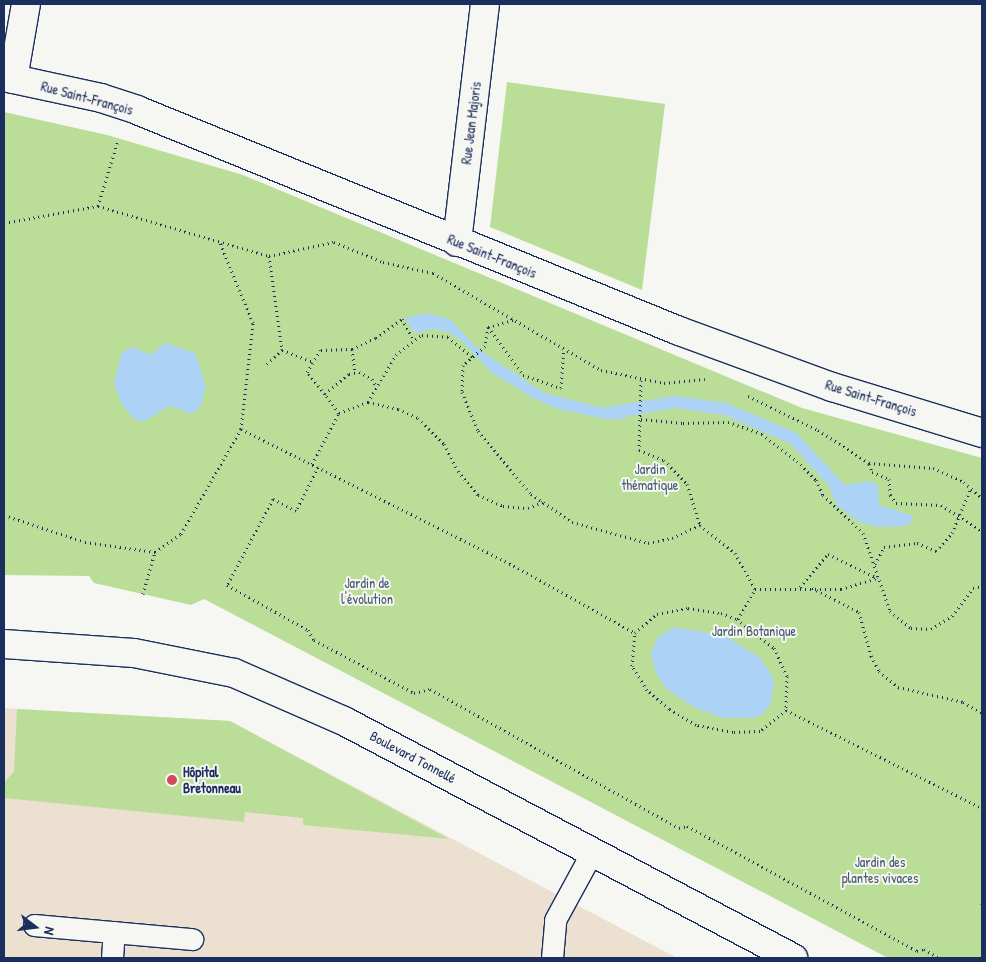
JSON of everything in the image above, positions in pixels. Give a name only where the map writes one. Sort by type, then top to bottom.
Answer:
[{"type":"street","points":[[9,78],[26,4]]},
{"type":"street","name":"Rue Jean Majoris","points":[[457,242],[485,4]]},
{"type":"street","name":"Rue Saint-François","points":[[9,78],[101,98],[137,110],[679,331],[805,377],[982,433]]},
{"type":"street","name":"Boulevard Tonnellé","points":[[4,645],[134,652],[234,673],[344,721],[793,958]]},
{"type":"lane","points":[[552,958],[556,920],[592,852]]},
{"type":"lane","points":[[34,925],[192,938]]},
{"type":"lane","points":[[112,958],[114,932]]},
{"type":"path","points":[[98,206],[118,138]]},
{"type":"path","points":[[4,223],[98,206],[270,256],[334,242],[383,262],[433,273],[601,370],[641,380],[664,383],[705,379],[714,383]]},
{"type":"path","points":[[143,594],[155,552],[181,534],[241,429],[253,323],[220,243]]},
{"type":"path","points":[[270,256],[282,350]]},
{"type":"path","points":[[339,412],[307,372],[321,350],[352,349],[376,338],[402,319],[413,339]]},
{"type":"path","points":[[488,327],[513,320]]},
{"type":"path","points":[[488,327],[523,375],[561,388],[564,349]]},
{"type":"path","points":[[488,327],[485,346],[463,365],[462,392],[478,430],[531,494],[572,522],[648,543],[672,538],[700,525]]},
{"type":"path","points":[[368,402],[396,355],[413,339],[435,334],[448,337],[473,357]]},
{"type":"path","points":[[352,349],[355,373]]},
{"type":"path","points":[[282,350],[314,362]]},
{"type":"path","points":[[267,364],[282,350]]},
{"type":"path","points":[[325,394],[349,374],[359,372],[372,379],[376,386]]},
{"type":"path","points":[[641,380],[639,450],[664,460],[687,484],[700,525],[735,553],[755,589]]},
{"type":"path","points":[[740,393],[818,430],[869,463],[933,468],[971,488],[982,498]]},
{"type":"path","points":[[312,464],[339,412],[368,402],[398,409],[418,418],[444,444],[458,471],[478,495],[503,506],[528,508],[543,502]]},
{"type":"path","points":[[641,418],[682,423],[728,422],[762,434],[797,461],[816,480],[823,495],[863,533],[890,611],[911,628],[931,629],[952,616],[972,588],[982,586]]},
{"type":"path","points":[[241,429],[518,568],[634,633]]},
{"type":"path","points":[[869,463],[872,472],[889,479],[890,494],[896,503],[941,506],[961,515],[982,531]]},
{"type":"path","points":[[318,467],[296,511],[273,499],[227,585],[308,630],[314,640],[414,693],[430,689],[679,828],[687,826],[909,947],[917,951],[924,949],[940,958]]},
{"type":"path","points":[[874,566],[878,554],[884,547],[917,543],[936,551],[952,533],[971,488]]},
{"type":"path","points":[[4,516],[84,542],[155,552]]},
{"type":"path","points":[[799,588],[828,554],[878,578]]},
{"type":"path","points":[[755,589],[841,589],[878,578]]},
{"type":"path","points":[[812,588],[859,612],[879,671],[898,687],[962,702],[982,713]]},
{"type":"path","points":[[738,619],[755,589]]},
{"type":"path","points":[[688,608],[721,613],[738,619],[774,648],[787,676],[786,710],[760,731],[733,732],[696,726],[669,710],[647,690],[632,666],[634,633],[657,614],[688,608]]},
{"type":"path","points":[[786,710],[982,808]]},
{"type":"path","points":[[982,903],[982,908]]},
{"type":"shaded area","name":"Hôpital Bretonneau","points":[[4,708],[230,721],[677,958],[4,958]]},
{"type":"green space","points":[[507,82],[665,104],[642,290],[490,227]]},
{"type":"green space","name":"Jardin Botanique","points":[[4,112],[107,135],[243,175],[802,408],[982,458],[982,958],[888,958],[204,599],[191,605],[94,583],[89,576],[4,575]]},
{"type":"green space","points":[[17,709],[230,721],[449,839],[303,825],[303,818],[245,812],[244,822],[4,798],[4,783],[14,771]]},
{"type":"water","points":[[427,313],[450,319],[477,348],[544,393],[604,408],[624,406],[626,419],[606,419],[557,409],[533,398],[492,373],[461,340],[448,332],[434,329],[415,333],[405,318]]},
{"type":"water","points":[[165,343],[195,353],[206,387],[200,407],[192,414],[170,406],[143,422],[134,419],[121,403],[114,383],[122,352],[133,347],[151,355]]},
{"type":"water","points":[[831,480],[845,485],[868,481],[878,484],[879,505],[911,515],[913,520],[906,526],[877,527],[858,521],[837,505],[830,490]]},
{"type":"water","points":[[674,627],[726,636],[760,658],[771,674],[774,684],[770,705],[760,716],[751,718],[723,718],[695,708],[666,688],[656,673],[651,653],[658,637]]},
{"type":"waterway","points":[[608,413],[675,402],[725,409],[793,438],[842,491]]},
{"type":"place","name":"Hôpital Bretonneau","points":[[172,780]]},
{"type":"park label","name":"Jardin thématique","points":[[650,478]]},
{"type":"park label","name":"Jardin de l'évolution","points":[[367,592]]},
{"type":"park label","name":"Jardin des plantes vivaces","points":[[880,870]]}]
